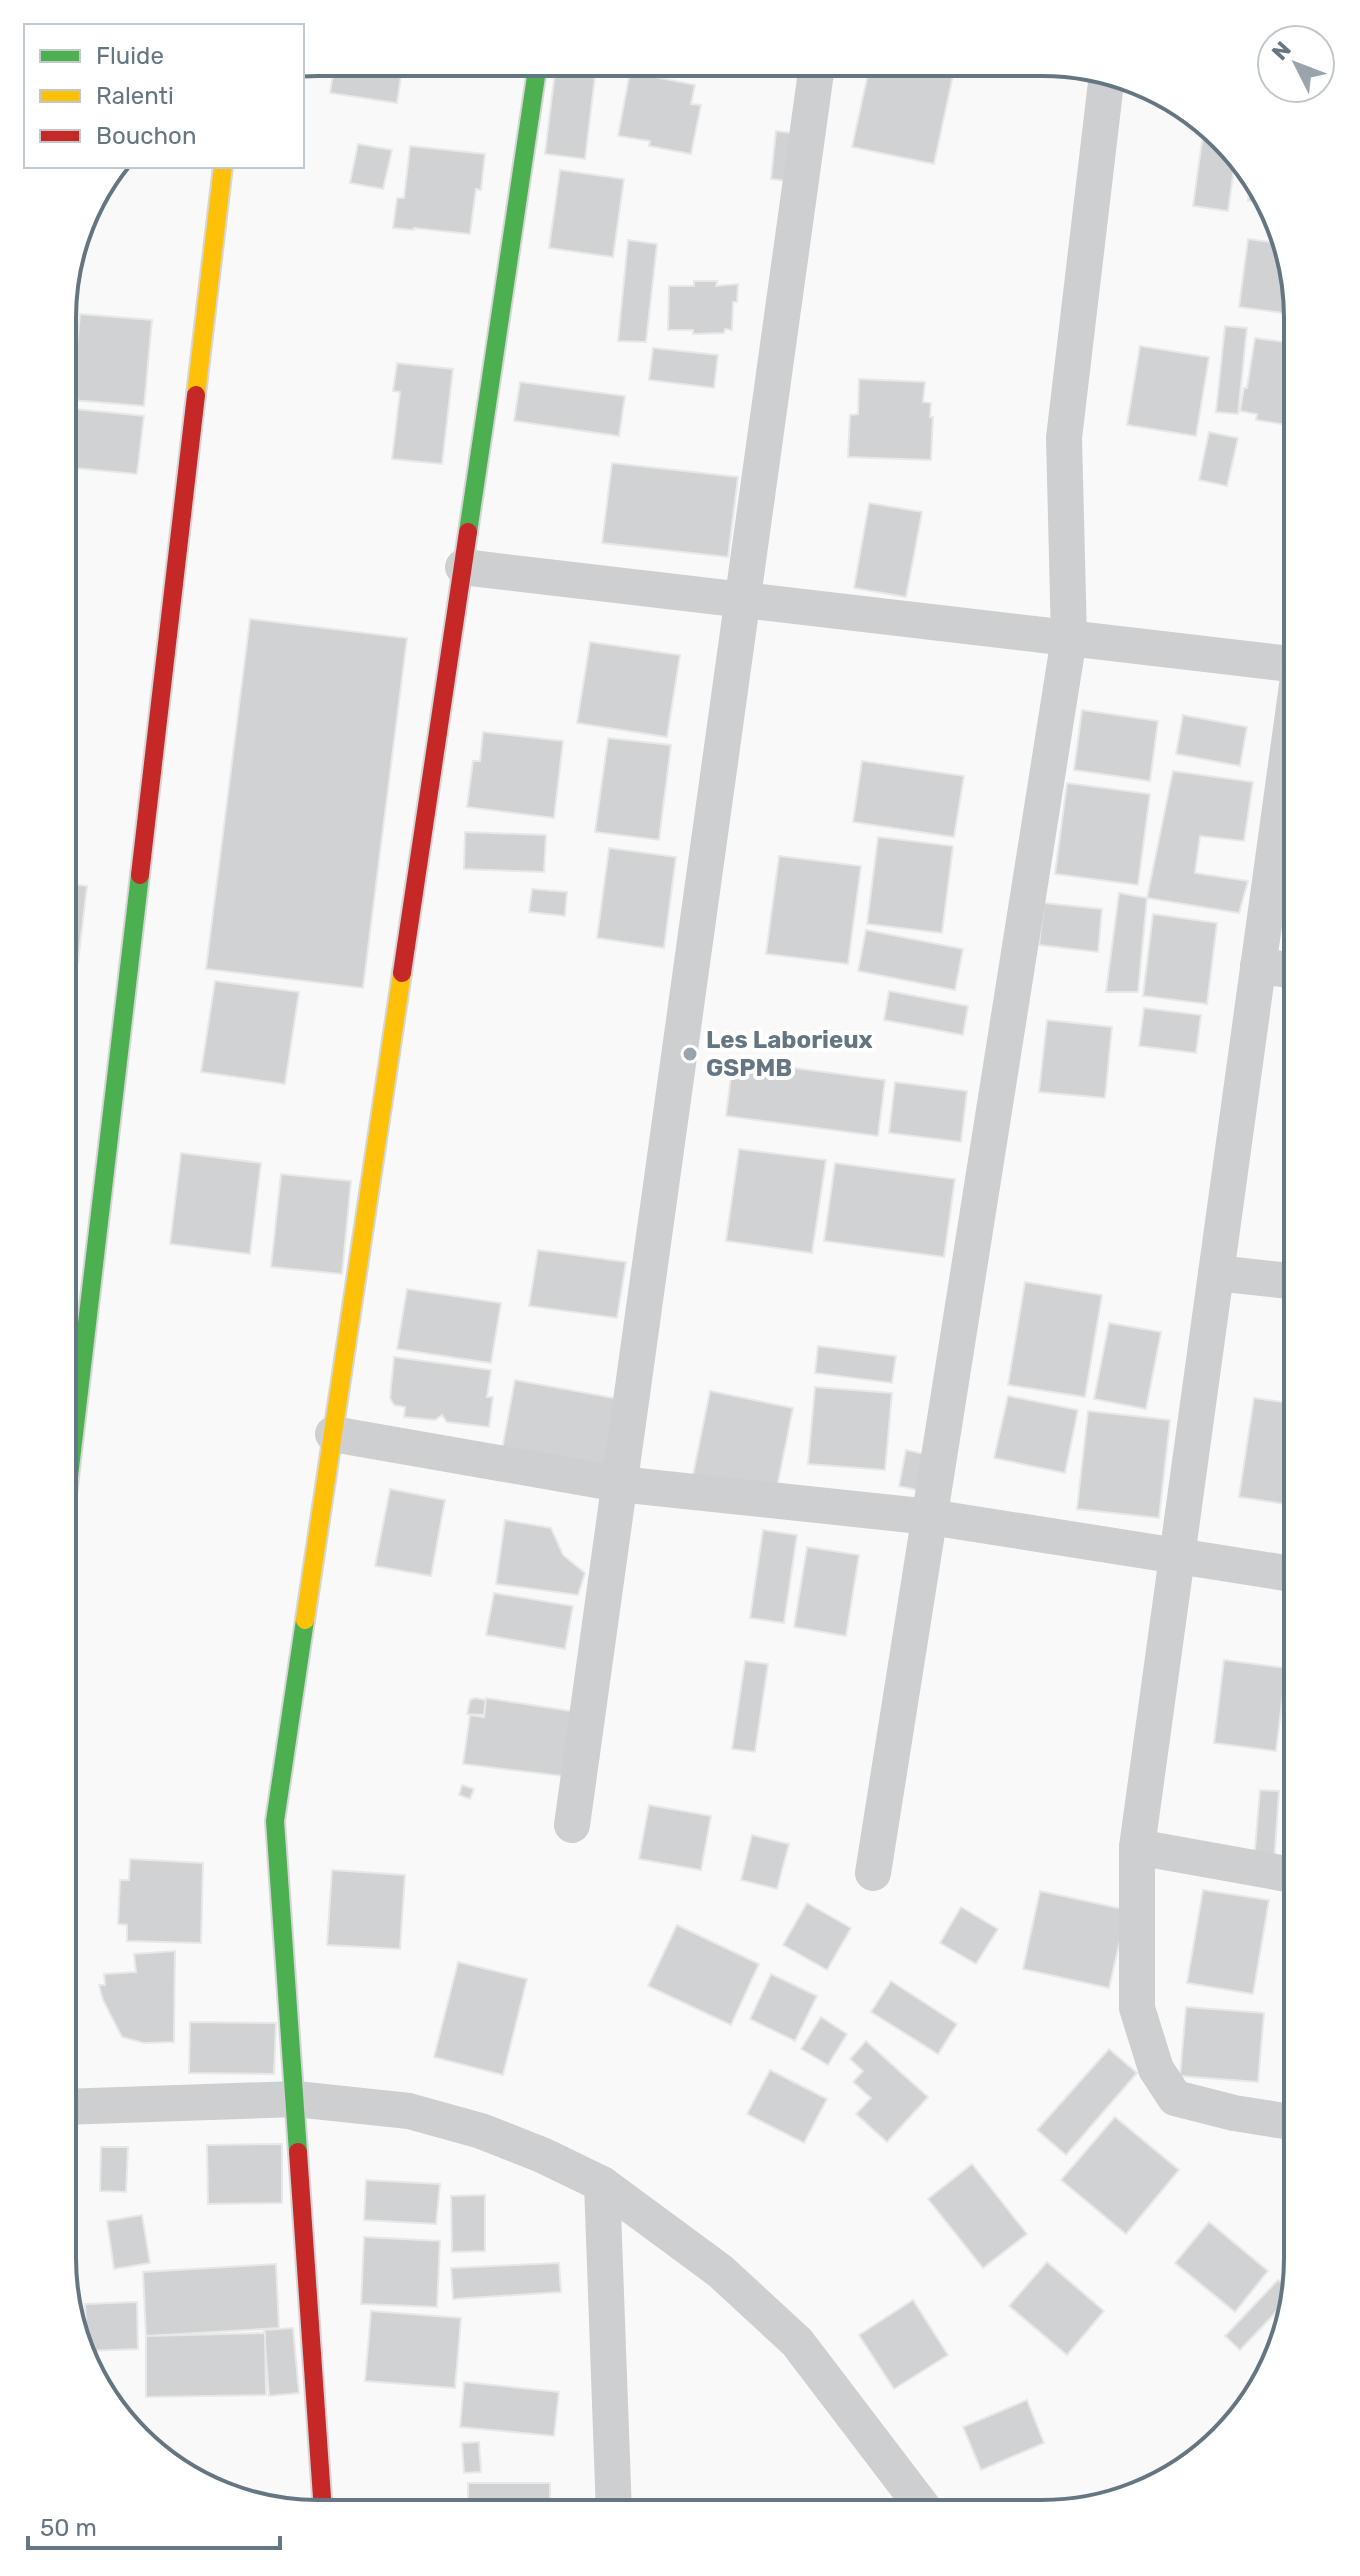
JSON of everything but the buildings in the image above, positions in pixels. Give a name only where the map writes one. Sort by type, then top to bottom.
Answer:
[{"type":"street","points":[[572,1825],[815,76]]},
{"type":"street","points":[[322,2500],[275,1821],[536,77]]},
{"type":"street","points":[[873,1873],[1069,638],[1064,438],[1106,85]]},
{"type":"street","points":[[76,1338],[223,168]]},
{"type":"street","points":[[463,567],[1284,663]]},
{"type":"street","points":[[1283,2121],[1234,2113],[1175,2098],[1156,2069],[1137,2008],[1137,1847],[1284,781]]},
{"type":"street","points":[[1258,966],[1284,969]]},
{"type":"street","points":[[1216,1273],[1284,1280]]},
{"type":"street","points":[[333,1434],[619,1484],[930,1517],[1283,1573]]},
{"type":"street","points":[[1137,1847],[1283,1873]]},
{"type":"street","points":[[76,2107],[296,2099],[409,2111],[467,2127],[542,2155],[602,2184],[720,2271],[797,2342],[917,2500]]},
{"type":"street","points":[[602,2184],[614,2500]]},
{"type":"traffic: fast","points":[[468,532],[536,77]]},
{"type":"traffic: fast","points":[[76,1417],[140,875]]},
{"type":"traffic: fast","points":[[298,2152],[275,1821],[305,1620]]},
{"type":"traffic: slow","points":[[196,395],[223,168]]},
{"type":"traffic: slow","points":[[305,1620],[402,973]]},
{"type":"traffic: jam","points":[[140,875],[196,395]]},
{"type":"traffic: jam","points":[[402,973],[468,532]]},
{"type":"traffic: jam","points":[[298,2152],[322,2500]]},
{"type":"place","name":"Les Laborieux GSPMB","points":[[690,1054]]}]
